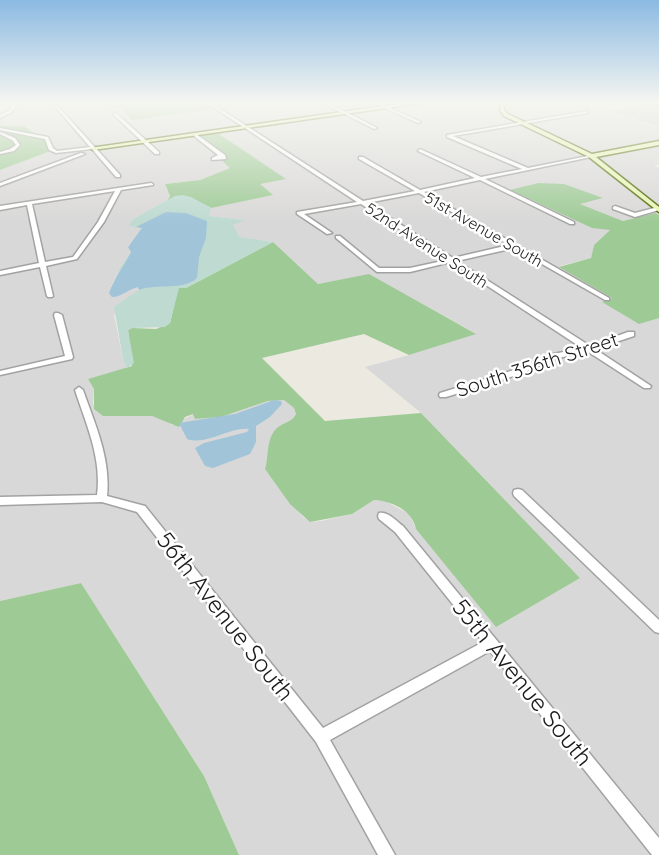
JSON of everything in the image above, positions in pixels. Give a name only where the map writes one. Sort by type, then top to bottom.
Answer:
[{"type":"street","points":[[0,153],[12,150],[18,145],[16,143]]},
{"type":"street","points":[[49,143],[51,149],[57,152],[131,143]]},
{"type":"street","points":[[88,143],[118,176]]},
{"type":"street","points":[[147,143],[157,153]]},
{"type":"street","points":[[205,143],[221,155]]},
{"type":"street","name":"52nd Avenue South","points":[[268,143],[647,386]]},
{"type":"street","points":[[465,143],[527,169]]},
{"type":"street","points":[[563,143],[591,156],[658,208]]},
{"type":"street","points":[[329,233],[299,213],[419,192],[659,143]]},
{"type":"street","points":[[0,186],[93,148]]},
{"type":"street","points":[[420,150],[572,223]]},
{"type":"street","name":"51st Avenue South","points":[[361,158],[607,299]]},
{"type":"street","points":[[0,208],[151,184]]},
{"type":"street","points":[[0,273],[75,258],[119,189]]},
{"type":"street","points":[[29,203],[50,296]]},
{"type":"street","points":[[615,208],[635,215],[658,208]]},
{"type":"street","points":[[338,237],[377,270],[410,270],[514,246]]},
{"type":"street","points":[[0,373],[69,357],[58,315]]},
{"type":"street","name":"South 356th Street","points":[[443,395],[517,372],[552,357],[590,348],[631,334]]},
{"type":"street","points":[[0,501],[102,498],[105,483],[100,458],[79,390]]},
{"type":"street","points":[[518,494],[659,628]]},
{"type":"street","name":"56th Avenue South","points":[[102,498],[132,505],[147,515],[321,736],[387,855]]},
{"type":"street","name":"55th Avenue South","points":[[382,516],[399,529],[659,851]]},
{"type":"street","points":[[321,736],[492,644]]},
{"type":"shaded area","points":[[48,143],[659,143],[659,164],[654,166],[659,168],[659,215],[654,213],[623,221],[579,204],[602,198],[538,183],[511,190],[592,228],[610,230],[594,245],[591,258],[560,266],[613,298],[603,302],[659,317],[659,855],[239,855],[204,776],[81,583],[0,601],[0,170],[56,149]],"holes":[[[231,168],[285,179],[259,184],[272,195],[217,206],[211,208],[208,216],[243,220],[233,225],[240,237],[273,242],[318,284],[369,275],[475,333],[365,367],[421,413],[580,578],[416,529],[409,514],[385,501],[374,500],[352,514],[311,522],[303,517],[265,469],[271,437],[279,426],[288,424],[296,414],[294,408],[284,400],[268,401],[221,417],[195,419],[194,414],[172,425],[152,416],[112,416],[93,404],[94,389],[88,379],[127,368],[114,315],[139,290],[138,287],[110,289],[131,252],[128,246],[143,228],[130,226],[133,219],[167,201],[170,196],[165,184],[200,180]]]},
{"type":"shaded area","points":[[183,195],[211,208],[209,216],[245,220],[233,225],[240,237],[273,242],[186,288],[179,288],[170,323],[165,327],[128,330],[134,363],[127,368],[123,359],[114,307],[139,290],[138,287],[134,288],[112,297],[109,293],[120,268],[131,252],[128,247],[142,228],[129,226],[133,219],[175,196]]},
{"type":"shaded area","points":[[166,212],[186,213],[207,221],[206,238],[199,257],[197,278],[177,286],[139,290],[138,287],[112,297],[109,293],[111,288],[131,252],[128,247],[142,228],[136,227]]},
{"type":"shaded area","points":[[274,400],[281,401],[282,404],[270,417],[256,426],[256,442],[250,454],[213,468],[205,466],[195,448],[204,443],[247,432],[249,429],[195,440],[187,439],[179,423],[235,414]]},
{"type":"green space","points":[[0,143],[48,143],[56,149],[0,170]]},
{"type":"green space","points":[[202,143],[232,143],[286,179],[260,184],[273,195],[211,208],[184,197],[167,201],[170,196],[165,184],[200,180],[230,168]]},
{"type":"green space","points":[[538,183],[564,184],[603,198],[580,204],[623,221],[655,213],[659,215],[659,318],[639,324],[602,302],[612,298],[559,267],[591,258],[594,245],[610,230],[592,228],[510,190]]},
{"type":"green space","points":[[273,242],[318,284],[369,274],[476,334],[409,355],[364,334],[262,358],[325,421],[421,413],[580,578],[496,627],[416,529],[414,522],[406,512],[400,508],[388,502],[374,500],[352,514],[310,522],[290,504],[265,469],[273,432],[296,414],[294,408],[284,400],[268,401],[221,417],[195,419],[193,414],[185,417],[179,427],[152,416],[103,416],[94,409],[94,389],[88,379],[132,366],[128,330],[132,328],[156,329],[170,323],[178,288],[186,288]]},
{"type":"green space","points":[[81,583],[204,776],[239,855],[0,855],[0,601]]}]
